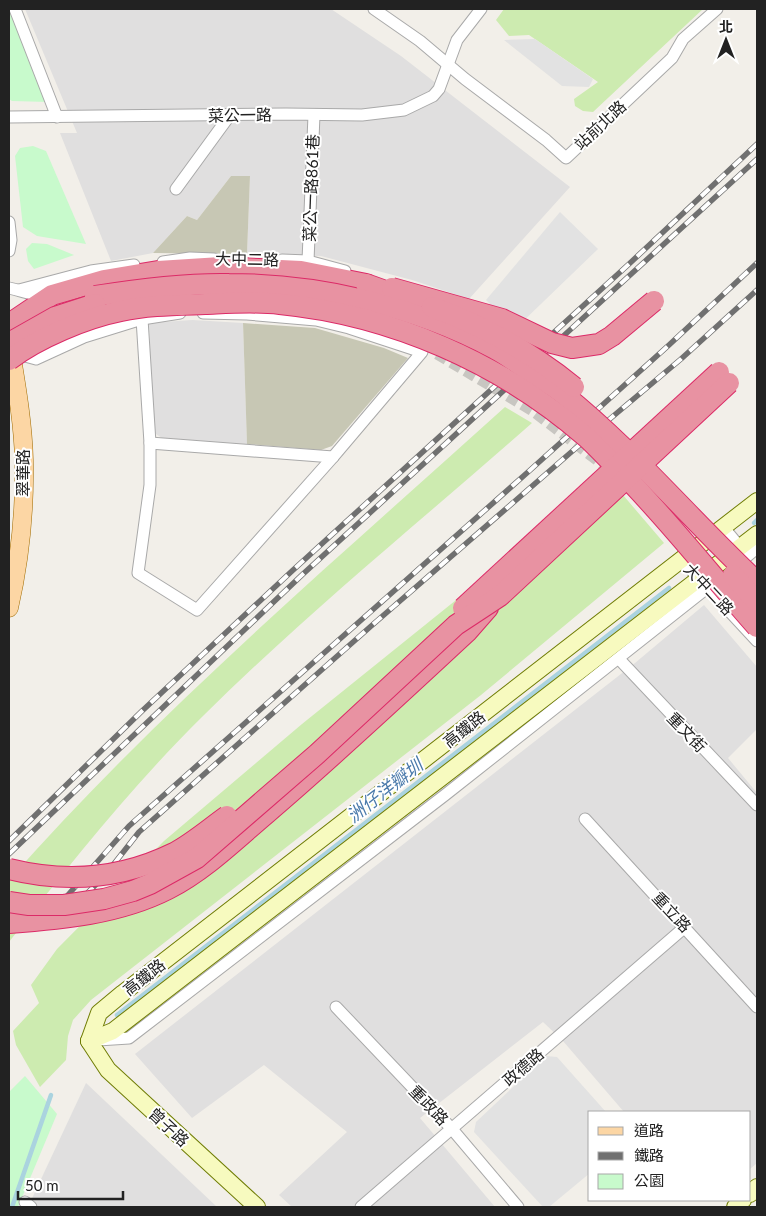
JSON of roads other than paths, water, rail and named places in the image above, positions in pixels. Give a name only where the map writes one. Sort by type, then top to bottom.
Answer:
[{"type":"highway","points":[[12,295],[52,295],[104,280],[158,271],[221,267],[301,272],[402,290],[431,300],[490,315],[552,343],[572,348],[598,344],[612,336],[654,301]]},
{"type":"highway","points":[[9,324],[60,305],[96,296],[145,288],[229,284],[308,289],[377,303],[440,324],[495,349],[560,392],[626,448],[714,541],[757,580]]},
{"type":"highway","points":[[366,284],[458,317],[507,340],[552,369],[603,411],[660,468],[724,534],[757,580]]},
{"type":"highway","points":[[13,355],[55,317],[102,301],[172,293],[225,292],[325,310],[370,320],[440,345],[493,371],[541,401],[587,438],[652,503],[757,627]]},
{"type":"highway","points":[[9,324],[52,295]]},
{"type":"highway","points":[[9,869],[32,875],[56,878],[86,878],[124,872],[156,861],[191,843],[249,800],[724,377],[500,596],[466,632],[326,763],[204,867],[167,890],[94,914],[59,920],[9,923]]},
{"type":"highway","points":[[652,503],[707,548],[757,602]]},
{"type":"highway","points":[[9,902],[29,905],[64,905],[104,899],[150,884],[197,858],[317,754],[456,625],[500,596]]},
{"type":"main road","name":"翠華路","points":[[9,337],[20,410],[24,459],[19,550],[9,608]]},
{"type":"street","points":[[15,9],[57,117]]},
{"type":"street","points":[[374,9],[448,65]]},
{"type":"street","name":"菜公一路","points":[[9,118],[362,115],[404,110],[433,96],[439,89],[457,40],[481,9]]},
{"type":"street","name":"站前北路","points":[[448,65],[546,140],[566,158],[672,58],[683,39],[717,9]]},
{"type":"street","points":[[176,189],[230,115]]},
{"type":"street","name":"菜公一路861巷","points":[[308,261],[314,115]]},
{"type":"street","points":[[9,222],[11,240],[9,251]]},
{"type":"street","name":"大中二路","points":[[12,295],[91,271],[190,258],[308,261],[429,299],[472,304]]},
{"type":"street","points":[[12,295],[30,295],[78,284]]},
{"type":"street","points":[[13,355],[36,359],[84,337],[142,319],[185,313],[247,314],[316,320],[350,328],[422,352],[333,457],[197,610],[138,573],[150,485],[150,443],[142,319]]},
{"type":"street","points":[[13,355],[60,334],[86,325]]},
{"type":"street","points":[[150,443],[333,457]]},
{"type":"street","name":"高鐵路","points":[[89,1041],[99,1013],[107,1006],[757,501]]},
{"type":"street","points":[[724,528],[757,570]]},
{"type":"street","name":"高鐵路","points":[[89,1041],[113,1031],[703,584],[744,552],[757,534]]},
{"type":"street","name":"高鐵路","points":[[744,552],[757,548]]},
{"type":"street","name":"大中二路","points":[[682,560],[757,641]]},
{"type":"street","name":"高鐵路","points":[[89,1041],[129,1038],[618,659],[703,584]]},
{"type":"street","name":"重文街","points":[[618,659],[757,805]]},
{"type":"street","name":"重立路","points":[[585,819],[757,1007]]},
{"type":"street","name":"政德路","points":[[361,1207],[685,927]]},
{"type":"street","name":"重政路","points":[[336,1007],[452,1129],[518,1207]]},
{"type":"street","name":"曾子路","points":[[89,1041],[108,1070],[257,1207]]},
{"type":"waterway","name":"洲仔洋瓣圳","points":[[754,523],[757,520]]},
{"type":"waterway","name":"洲仔洋瓣圳","points":[[117,1015],[669,588]]},
{"type":"waterway","name":"洲仔洋瓣圳","points":[[12,1207],[51,1095]]},
{"type":"tunnel","points":[[437,354],[533,411],[602,464]]},
{"type":"railway","points":[[9,841],[142,711],[292,571],[629,264],[757,144]]},
{"type":"railway","points":[[9,854],[303,574],[757,159]]},
{"type":"railway","points":[[60,904],[129,826],[528,472],[757,263]]},
{"type":"railway","points":[[70,911],[106,874],[139,832],[370,627],[681,359],[757,290]]}]
